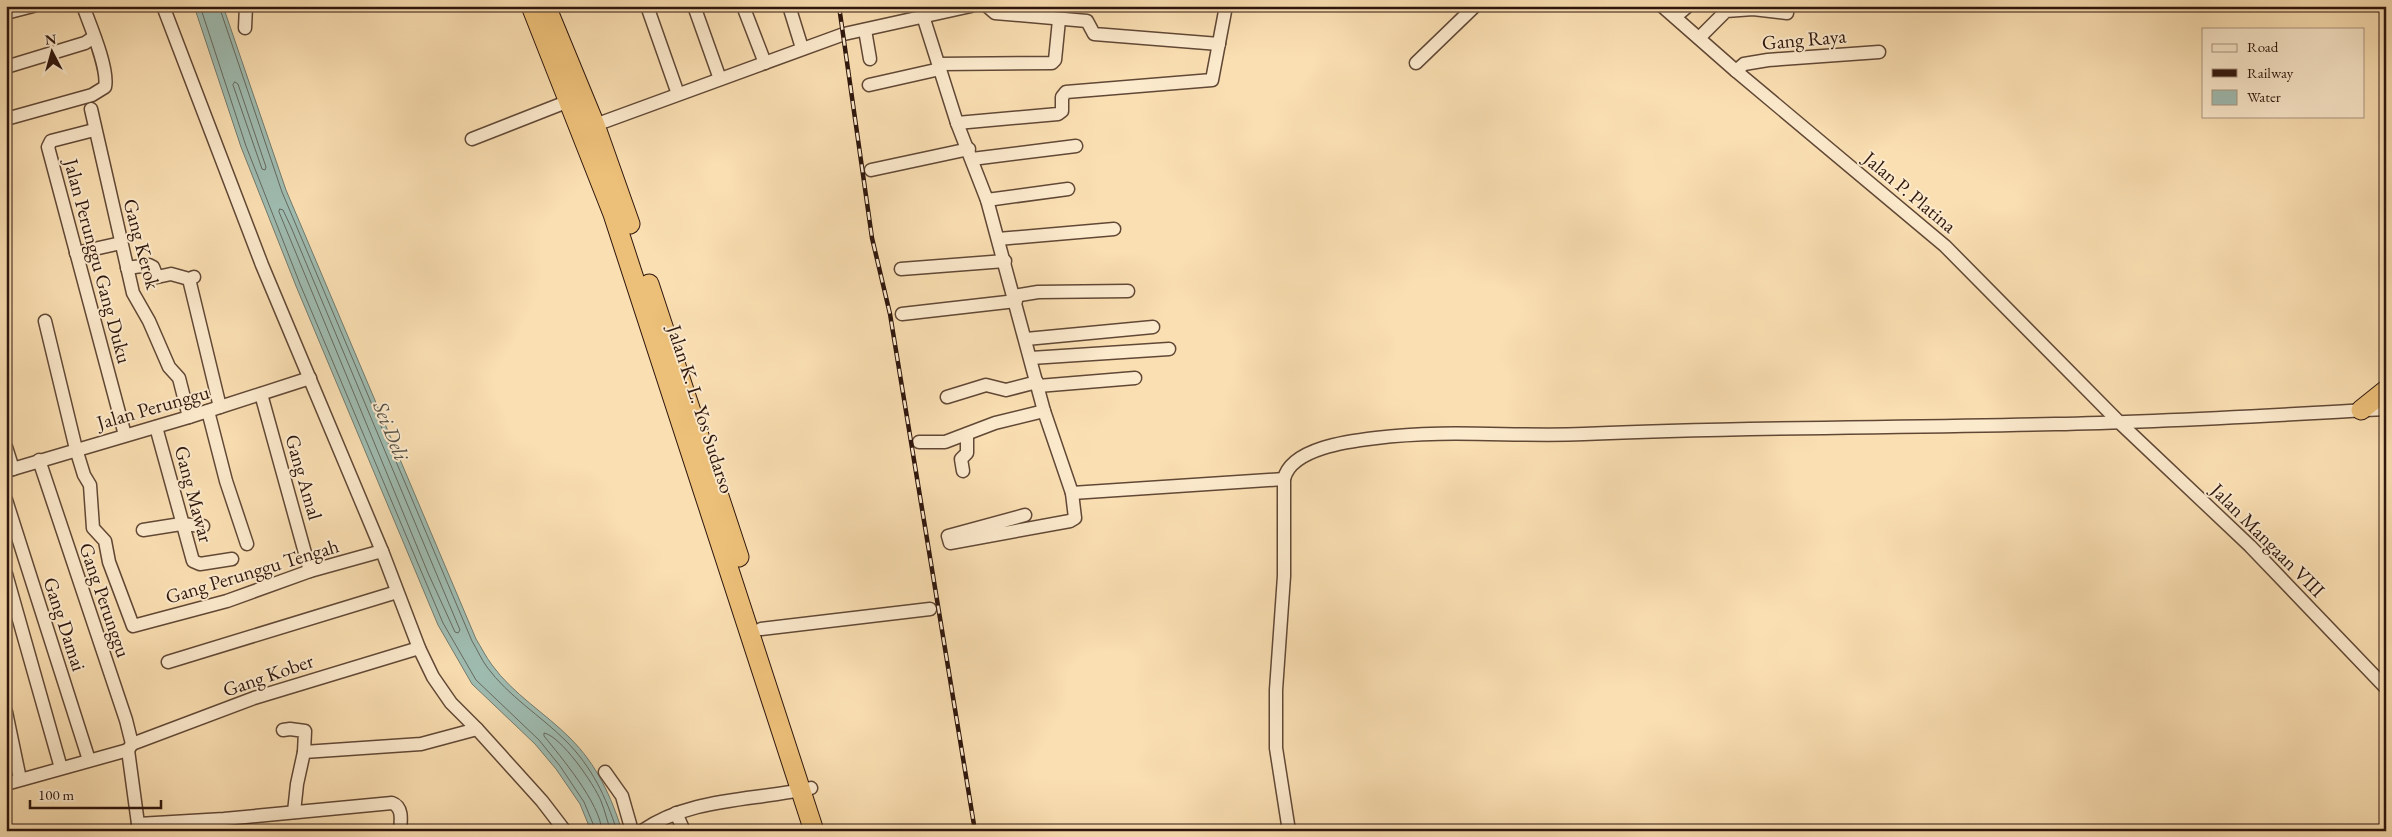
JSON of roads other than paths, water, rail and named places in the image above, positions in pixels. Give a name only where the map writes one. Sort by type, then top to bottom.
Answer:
[{"type":"highway","name":"Jalan K. L. Yos Sudarso","points":[[531,6],[576,98],[595,125],[705,449],[761,629],[805,790],[814,831]]},
{"type":"highway","name":"Jalan K. L. Yos Sudarso","points":[[546,6],[747,622],[805,790],[827,831]]},
{"type":"highway","points":[[2360,410],[2386,390]]},
{"type":"street","points":[[6,13],[33,6]]},
{"type":"street","points":[[6,119],[92,94],[105,88],[104,68],[83,6]]},
{"type":"street","points":[[163,6],[262,265],[382,551],[419,648],[439,688],[542,801],[565,831]]},
{"type":"street","points":[[245,28],[246,6]]},
{"type":"street","points":[[647,6],[678,94]]},
{"type":"street","points":[[694,6],[720,79]]},
{"type":"street","points":[[743,6],[764,63]]},
{"type":"street","points":[[789,6],[802,48]]},
{"type":"street","points":[[595,125],[802,48],[923,16],[937,10],[972,6]]},
{"type":"street","points":[[987,6],[995,13],[1087,21],[1094,34],[1219,44]]},
{"type":"street","points":[[957,123],[1058,114],[1062,111],[1062,97],[1066,92],[1207,82],[1213,76],[1226,6]]},
{"type":"street","points":[[1416,63],[1476,6]]},
{"type":"street","name":"Jalan P. Platina","points":[[1662,6],[1736,71],[1945,246],[2120,422]]},
{"type":"street","points":[[1675,17],[1688,6]]},
{"type":"street","points":[[1699,38],[1726,11],[1753,9],[1787,13]]},
{"type":"street","points":[[923,16],[957,123],[971,154],[987,200],[1044,411],[1072,493],[1076,514],[1075,518],[1070,521],[950,543],[948,536],[1025,515]]},
{"type":"street","points":[[869,85],[940,66],[1052,63],[1055,60],[1059,20]]},
{"type":"street","points":[[865,30],[870,59]]},
{"type":"street","points":[[6,67],[85,43],[94,37]]},
{"type":"street","name":"Gang Raya","points":[[1736,71],[1744,64],[1768,60],[1879,52]]},
{"type":"street","points":[[472,139],[576,98]]},
{"type":"street","name":"Gang Kerok","points":[[91,109],[94,130],[136,300],[149,321],[169,367],[179,378],[190,417]]},
{"type":"street","name":"Jalan Perunggu Gang Duku","points":[[94,130],[51,141],[48,145],[126,435]]},
{"type":"street","points":[[871,170],[971,154],[1076,146]]},
{"type":"street","points":[[987,200],[1068,189]]},
{"type":"street","points":[[998,238],[1114,230]]},
{"type":"street","points":[[76,253],[121,243]]},
{"type":"street","points":[[901,268],[1004,261]]},
{"type":"street","points":[[127,268],[149,265],[157,277],[171,274],[193,278],[226,481],[247,544]]},
{"type":"street","points":[[902,314],[1015,298],[1038,292],[1128,291]]},
{"type":"street","points":[[44,321],[76,449]]},
{"type":"street","points":[[1026,339],[1153,327]]},
{"type":"street","points":[[1031,358],[1169,349]]},
{"type":"street","name":"Jalan Perunggu","points":[[10,470],[38,460],[190,417],[310,378]]},
{"type":"street","points":[[947,397],[986,385],[1006,390],[1037,384],[1135,378]]},
{"type":"street","name":"Gang Amal","points":[[261,394],[310,571]]},
{"type":"street","points":[[1289,831],[1276,748],[1276,690],[1284,576],[1284,478],[1292,464],[1314,451],[1352,442],[1399,435],[1484,432],[1574,435],[1667,430],[2120,422],[2386,409]]},
{"type":"street","points":[[919,442],[945,442],[995,423],[1044,411]]},
{"type":"street","name":"Jalan Mangaan VIII","points":[[2120,422],[2250,546],[2386,688]]},
{"type":"street","name":"Gang Mawar","points":[[156,426],[189,552],[196,564],[232,559]]},
{"type":"street","points":[[963,471],[961,459],[967,453],[967,434]]},
{"type":"street","points":[[6,447],[10,470]]},
{"type":"street","name":"Gang Perunggu Tengah","points":[[76,449],[84,475],[90,485],[93,528],[105,541],[109,562],[132,626],[227,601],[310,571],[382,551]]},
{"type":"street","name":"Gang Perunggu","points":[[38,460],[126,720],[138,828]]},
{"type":"street","points":[[1072,493],[1284,478]]},
{"type":"street","name":"Gang Damai","points":[[6,500],[89,760]]},
{"type":"street","points":[[143,530],[181,524],[203,526]]},
{"type":"street","points":[[6,574],[61,768]]},
{"type":"street","points":[[168,662],[397,592]]},
{"type":"street","points":[[761,629],[930,609]]},
{"type":"street","name":"Gang Kober","points":[[6,784],[130,747],[263,695],[419,648]]},
{"type":"street","points":[[6,712],[20,779]]},
{"type":"street","points":[[283,730],[296,729],[305,731],[304,752],[297,784],[294,812]]},
{"type":"street","points":[[304,752],[421,744],[477,729]]},
{"type":"street","points":[[605,772],[622,796],[632,831]]},
{"type":"street","points":[[642,831],[658,820],[676,813],[763,795],[805,790]]},
{"type":"street","points":[[138,828],[392,803],[400,811],[400,831]]},
{"type":"street","points":[[676,813],[684,831]]},
{"type":"water","points":[[194,6],[223,6],[286,190],[476,639],[500,675],[580,748],[608,793],[622,831],[591,831],[580,804],[556,769],[535,744],[472,684],[438,625],[296,286],[241,147]]},
{"type":"railway","points":[[839,6],[872,238],[890,314],[975,831]]},
{"type":"water label","name":"Sei Deli","points":[[391,431]]}]
